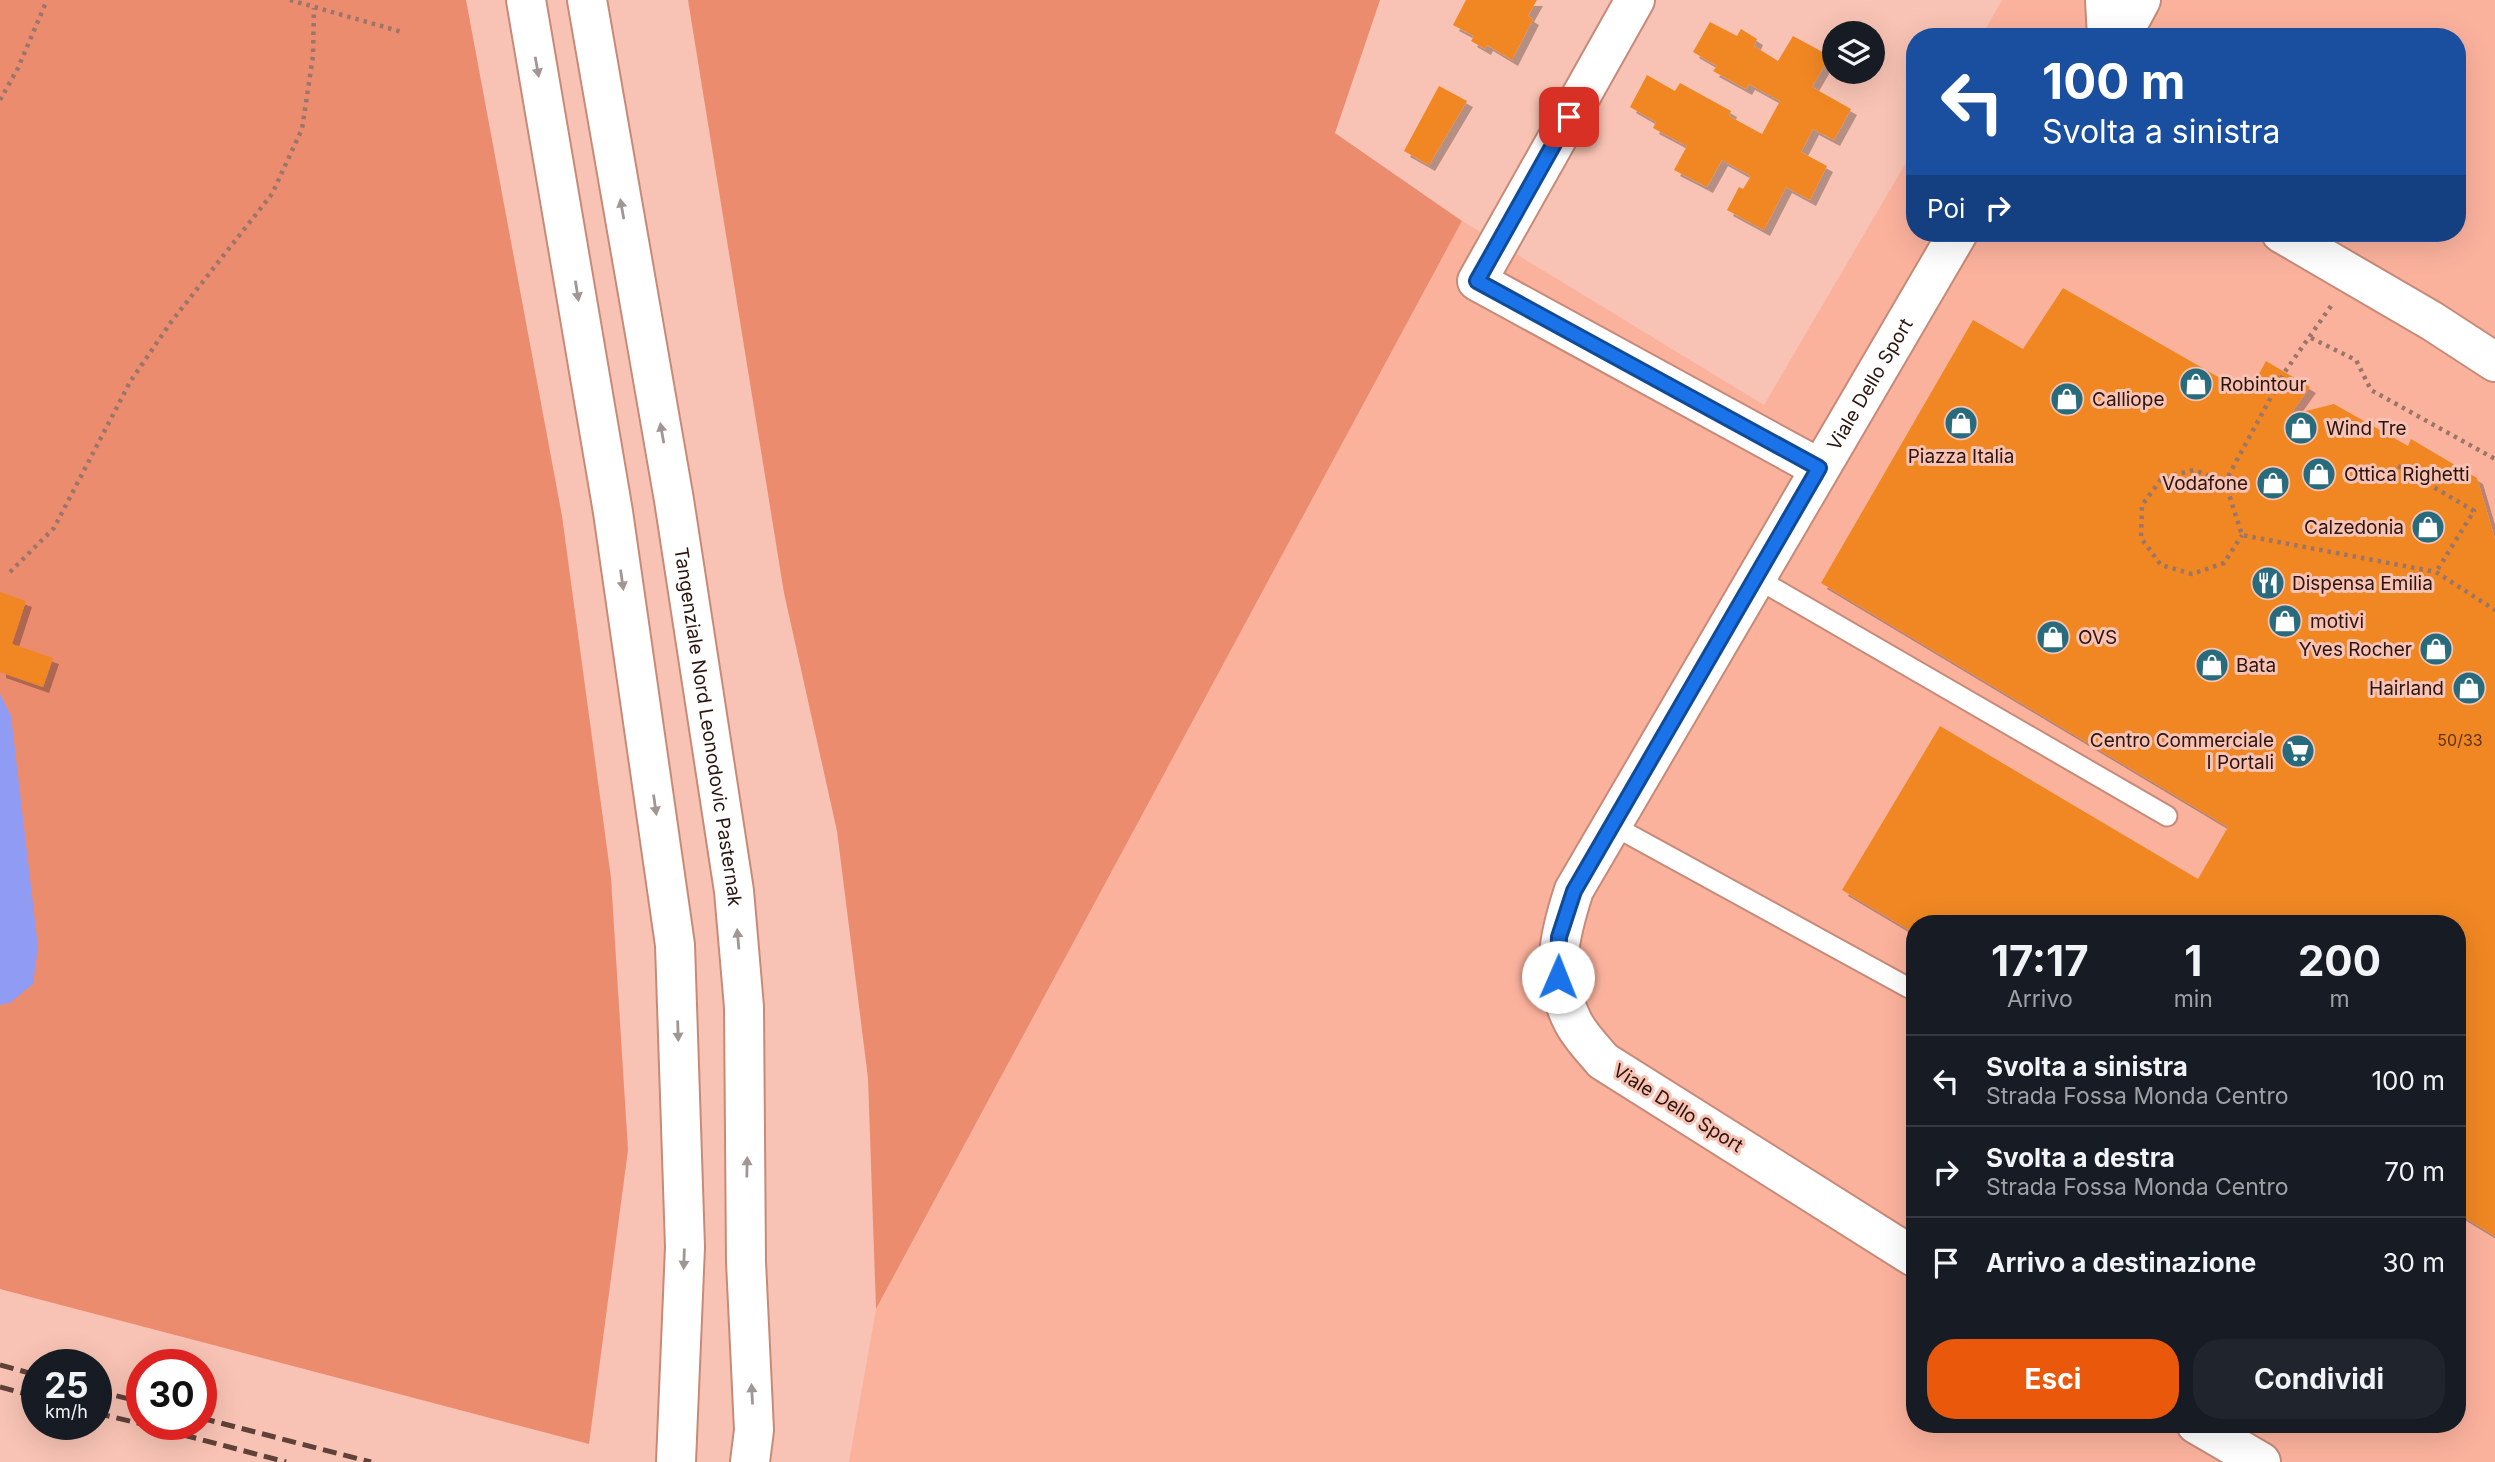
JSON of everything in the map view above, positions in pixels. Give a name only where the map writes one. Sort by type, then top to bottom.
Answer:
[{"type":"main road","points":[[526,0],[613,512],[675,945],[685,1247],[676,1462]]},
{"type":"main road","name":"Tangenziale Nord Leonodovic Pasternak","points":[[587,0],[674,500],[734,891],[744,1007],[746,1262],[754,1430],[750,1462]]},
{"type":"main road","points":[[1635,0],[1477,281],[1819,468]]},
{"type":"main road","points":[[2105,0],[2107,28]]},
{"type":"main road","points":[[2126,28],[2141,0]]},
{"type":"main road","name":"Viale Dello Sport","points":[[1906,1252],[1603,1061],[1573,1022],[1558,977],[1559,937],[1574,891],[1953,242]]},
{"type":"main road","points":[[2297,242],[2495,362]]},
{"type":"main road","points":[[2211,1433],[2261,1462]]},
{"type":"lane","points":[[1756,578],[2167,816]]},
{"type":"lane","points":[[1612,825],[1906,986]]},
{"type":"path","points":[[0,100],[18,68],[47,0]]},
{"type":"path","points":[[290,0],[402,32]]},
{"type":"path","points":[[10,572],[54,528],[130,382],[171,322],[272,194],[302,129],[313,56],[314,8]]},
{"type":"path","points":[[2242,535],[2225,482],[2284,373],[2311,338],[2352,274]]},
{"type":"path","points":[[2311,338],[2356,359],[2371,390],[2495,459]]},
{"type":"path","points":[[2398,466],[2474,511],[2436,572]]},
{"type":"path","points":[[2225,482],[2194,470],[2162,478],[2142,505],[2141,538],[2161,565],[2192,574],[2224,563],[2242,535]]},
{"type":"path","points":[[2242,535],[2436,572],[2495,610]]},
{"type":"shaded area","points":[[0,0],[466,0],[562,516],[611,878],[628,1150],[589,1444],[0,1289]]},
{"type":"shaded area","points":[[688,0],[1380,0],[1335,133],[1462,221],[876,1309],[868,1078],[837,831],[784,593]]},
{"type":"shaded area","points":[[2002,0],[2495,0],[2495,1462],[849,1462],[876,1309],[1462,221],[1764,405],[1906,163],[1906,242],[2466,242],[2466,28],[1986,28]]},
{"type":"water","points":[[0,694],[11,716],[38,947],[33,984],[10,1003],[0,1005]]},
{"type":"building","points":[[1466,0],[1537,0],[1528,16],[1533,19],[1512,60],[1487,45],[1485,49],[1471,41],[1474,36],[1453,25]]},
{"type":"building","points":[[1710,22],[1737,36],[1741,29],[1757,39],[1754,46],[1778,61],[1793,36],[1822,52],[1822,70],[1812,87],[1851,109],[1834,140],[1813,129],[1801,152],[1827,166],[1810,200],[1786,187],[1764,230],[1727,210],[1739,187],[1743,189],[1751,176],[1722,160],[1707,187],[1674,170],[1687,146],[1653,128],[1656,122],[1630,107],[1647,75],[1675,91],[1680,83],[1731,111],[1729,116],[1762,134],[1780,101],[1749,84],[1746,89],[1713,71],[1717,66],[1693,52]]},
{"type":"building","points":[[1439,86],[1467,101],[1429,165],[1404,151]]},
{"type":"building","name":"Centro Commerciale I Portali","points":[[2063,288],[2248,394],[2266,361],[2310,387],[2290,415],[2334,404],[2408,446],[2411,439],[2477,478],[2495,539],[2495,1236],[2466,1218],[2466,915],[1906,915],[1906,928],[1842,890],[1940,726],[2198,879],[2228,827],[1821,583],[1973,320],[2023,349]]},
{"type":"building","points":[[0,592],[26,601],[12,644],[53,658],[43,687],[0,672]]},
{"type":"railway","points":[[0,1365],[21,1371]]},
{"type":"railway","points":[[0,1387],[21,1393]]},
{"type":"railway","points":[[112,1395],[126,1398]]},
{"type":"railway","points":[[112,1417],[126,1420]]},
{"type":"railway","points":[[217,1422],[371,1462]]},
{"type":"railway","points":[[203,1440],[286,1462]]},
{"type":"place","name":"Robintour","points":[[2196,384]]},
{"type":"place","name":"Calliope","points":[[2067,399]]},
{"type":"place","name":"Piazza Italia","points":[[1961,423]]},
{"type":"place","name":"Wind Tre","points":[[2301,428]]},
{"type":"place","name":"Ottica Righetti","points":[[2319,474]]},
{"type":"place","name":"Vodafone","points":[[2273,483]]},
{"type":"place","name":"Calzedonia","points":[[2428,527]]},
{"type":"place","name":"Dispensa Emilia","points":[[2268,583]]},
{"type":"place","name":"motivi","points":[[2285,621]]},
{"type":"place","name":"OVS","points":[[2053,637]]},
{"type":"place","name":"Yves Rocher","points":[[2436,649]]},
{"type":"place","name":"Bata","points":[[2212,665]]},
{"type":"place","name":"Hairland","points":[[2469,688]]},
{"type":"place","name":"Centro Commerciale I Portali","points":[[2298,751]]},
{"type":"route","points":[[1558,977],[1559,937],[1574,891],[1819,468],[1477,281],[1569,117]]}]
